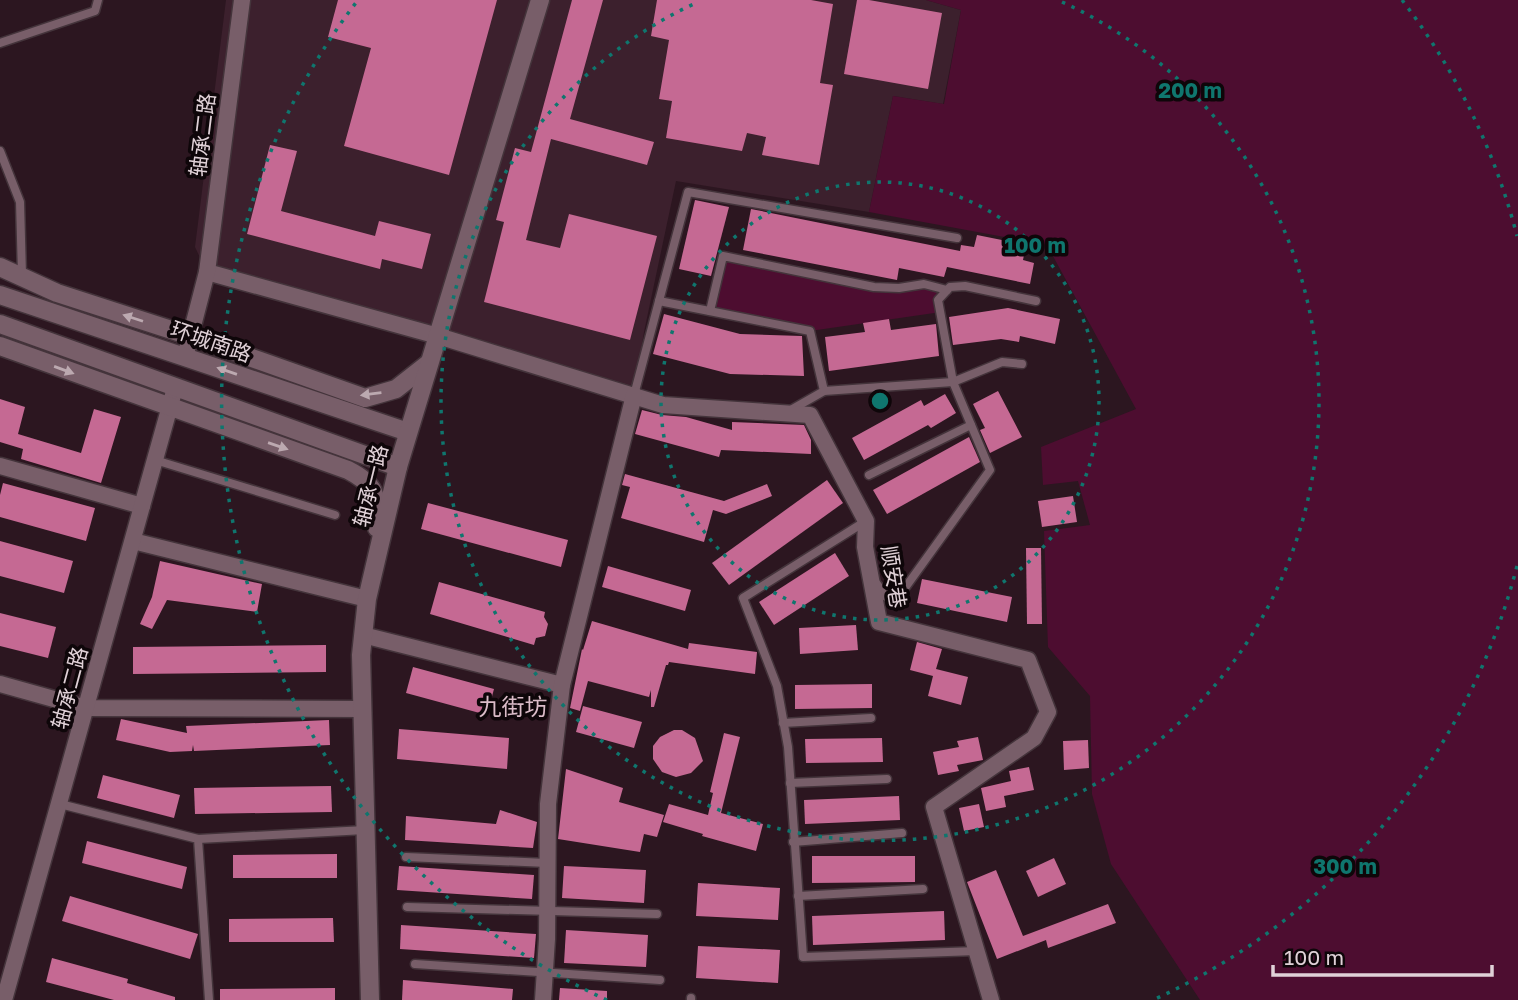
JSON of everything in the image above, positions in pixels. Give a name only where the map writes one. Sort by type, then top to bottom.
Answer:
[{"type":"street","name":"轴承二路","points":[[185,357],[207,272],[242,0]]},
{"type":"street","name":"轴承一路","points":[[370,1000],[361,709],[361,655],[367,599],[408,432],[540,0]]},
{"type":"street","points":[[0,267],[57,293],[190,336],[365,398],[396,389],[429,363]]},
{"type":"street","name":"顺安巷","points":[[207,272],[438,335],[663,405],[810,415],[866,521],[865,547],[879,622],[1028,660],[1048,712],[1034,738],[934,807],[991,1000]]},
{"type":"street","name":"环城南路","points":[[0,295],[408,432]]},
{"type":"street","points":[[0,324],[398,467]]},
{"type":"street","points":[[0,346],[364,479],[376,496],[378,550]]},
{"type":"street","name":"轴承二路","points":[[4,1000],[175,388]]},
{"type":"street","points":[[543,1000],[548,804],[562,685],[634,395]]},
{"type":"street","points":[[0,466],[142,506]]},
{"type":"street","points":[[133,541],[367,599]]},
{"type":"street","points":[[363,635],[562,685]]},
{"type":"street","points":[[0,684],[86,708],[361,709]]},
{"type":"lane","points":[[0,43],[95,10],[98,0]]},
{"type":"lane","points":[[0,151],[20,202],[22,275]]},
{"type":"lane","points":[[634,395],[688,192],[957,238]]},
{"type":"lane","points":[[710,311],[723,256],[874,287],[899,288],[924,284],[947,290]]},
{"type":"lane","points":[[869,568],[886,597],[898,594],[990,470],[953,382],[938,300],[950,288],[965,286],[1036,301]]},
{"type":"lane","points":[[659,301],[810,331],[824,391]]},
{"type":"lane","points":[[784,414],[824,391],[953,382],[1002,362],[1022,364]]},
{"type":"lane","points":[[869,475],[971,425]]},
{"type":"lane","points":[[155,460],[335,514]]},
{"type":"lane","points":[[866,521],[743,598],[777,686],[788,747],[803,957],[977,951]]},
{"type":"lane","points":[[783,723],[871,718]]},
{"type":"lane","points":[[790,783],[887,779]]},
{"type":"lane","points":[[60,804],[198,839],[365,830]]},
{"type":"lane","points":[[793,842],[902,833]]},
{"type":"lane","points":[[198,839],[209,1000]]},
{"type":"lane","points":[[406,857],[547,863]]},
{"type":"lane","points":[[798,896],[923,889]]},
{"type":"lane","points":[[407,907],[657,914]]},
{"type":"lane","points":[[415,964],[660,980]]},
{"type":"shaded area","points":[[226,0],[926,0],[961,10],[943,104],[893,96],[869,212],[676,181],[644,332],[634,395],[207,272],[195,247]]},
{"type":"shaded area","points":[[926,0],[1518,0],[1518,1000],[1200,1000],[1111,864],[1092,794],[1090,696],[1048,647],[1044,531],[1090,525],[1078,481],[1043,485],[1041,447],[1136,409],[1047,245],[869,212],[893,96],[944,104],[961,10]]},
{"type":"shaded area","points":[[723,256],[874,287],[924,284],[947,290],[938,300],[941,312],[810,331],[710,311]]},
{"type":"building","points":[[338,0],[497,0],[449,175],[344,146],[371,48],[328,37]]},
{"type":"building","points":[[572,0],[603,0],[570,119],[654,142],[647,165],[551,139],[526,240],[560,248],[569,214],[657,236],[630,340],[484,302],[504,222],[496,220],[515,148],[531,152]]},
{"type":"building","points":[[657,0],[811,0],[833,4],[820,83],[833,85],[819,165],[762,155],[766,137],[747,133],[742,151],[666,138],[672,101],[659,99],[669,40],[651,36]]},
{"type":"building","points":[[857,0],[942,13],[928,89],[844,74]]},
{"type":"building","points":[[270,145],[297,151],[281,211],[375,236],[379,221],[431,234],[422,269],[382,259],[380,269],[247,234]]},
{"type":"building","points":[[695,200],[729,207],[711,276],[679,269]]},
{"type":"building","points":[[751,209],[960,251],[961,245],[974,247],[977,235],[1026,245],[1023,260],[1034,263],[1030,284],[947,267],[944,277],[899,268],[897,280],[743,250]]},
{"type":"building","points":[[1008,308],[1060,319],[1055,344],[1020,336],[1019,342],[1001,339],[953,345],[949,317]]},
{"type":"building","points":[[664,314],[740,334],[802,336],[804,376],[730,374],[653,354]]},
{"type":"building","points":[[889,319],[891,330],[936,324],[939,356],[829,371],[825,337],[865,332],[863,323]]},
{"type":"building","points":[[998,391],[1022,437],[990,453],[980,430],[985,428],[973,404]]},
{"type":"building","points":[[945,394],[956,413],[864,460],[852,438],[921,400],[924,406]]},
{"type":"building","points":[[0,399],[25,407],[18,434],[81,453],[94,409],[121,417],[101,483],[21,459],[23,449],[0,442]]},
{"type":"building","points":[[642,410],[686,417],[732,430],[732,422],[804,425],[811,440],[811,454],[721,450],[719,457],[635,434]]},
{"type":"building","points":[[969,437],[980,462],[887,514],[873,490]]},
{"type":"building","points":[[625,474],[724,501],[767,484],[772,496],[726,514],[713,510],[704,542],[621,518],[630,487],[622,485]]},
{"type":"building","points":[[827,480],[843,503],[729,585],[712,563]]},
{"type":"building","points":[[3,483],[95,508],[86,541],[0,517]]},
{"type":"building","points":[[1073,496],[1077,522],[1042,527],[1038,501]]},
{"type":"building","points":[[428,503],[568,540],[561,567],[421,529]]},
{"type":"building","points":[[0,541],[73,561],[64,593],[0,576]]},
{"type":"building","points":[[1026,548],[1041,548],[1042,624],[1027,624]]},
{"type":"building","points":[[835,553],[849,576],[774,625],[759,602]]},
{"type":"building","points":[[160,561],[262,584],[257,612],[167,600],[152,629],[140,624],[152,597]]},
{"type":"building","points":[[608,566],[691,590],[685,611],[602,587]]},
{"type":"building","points":[[922,579],[1012,597],[1007,622],[917,603]]},
{"type":"building","points":[[439,582],[545,612],[544,617],[548,624],[545,636],[536,638],[534,645],[430,614]]},
{"type":"building","points":[[0,613],[56,627],[48,658],[0,646]]},
{"type":"building","points":[[592,621],[688,649],[689,643],[757,652],[755,674],[669,662],[654,707],[651,707],[651,690],[649,697],[588,681],[580,711],[570,708],[582,649]]},
{"type":"building","points":[[856,625],[858,650],[800,654],[799,628]]},
{"type":"building","points":[[917,642],[942,649],[936,669],[968,677],[961,705],[928,696],[933,676],[910,670]]},
{"type":"building","points":[[326,645],[326,672],[133,674],[133,647]]},
{"type":"building","points":[[413,667],[494,689],[487,715],[406,693]]},
{"type":"building","points":[[872,684],[872,708],[795,709],[795,685]]},
{"type":"building","points":[[583,706],[642,722],[634,748],[576,732]]},
{"type":"building","points":[[121,719],[187,733],[186,726],[329,720],[330,745],[194,751],[193,745],[192,751],[170,752],[116,740]]},
{"type":"building","points":[[399,729],[509,738],[507,769],[397,759]]},
{"type":"building","points":[[674,730],[682,730],[695,738],[703,761],[691,773],[676,777],[662,772],[653,759],[653,746],[660,737]]},
{"type":"building","points":[[724,733],[740,737],[721,813],[763,824],[756,851],[663,822],[669,804],[708,815],[713,793],[710,792]]},
{"type":"building","points":[[978,737],[983,760],[957,765],[959,771],[938,775],[933,752],[959,747],[957,741]]},
{"type":"building","points":[[882,738],[883,762],[806,763],[805,739]]},
{"type":"building","points":[[1088,740],[1089,768],[1064,770],[1063,741]]},
{"type":"building","points":[[1029,767],[1034,790],[1004,796],[1006,807],[986,811],[981,788],[1011,781],[1009,771]]},
{"type":"building","points":[[566,769],[623,788],[619,802],[664,815],[657,837],[644,834],[640,852],[558,839]]},
{"type":"building","points":[[103,775],[180,795],[174,818],[97,798]]},
{"type":"building","points":[[331,786],[332,812],[195,814],[194,788]]},
{"type":"building","points":[[899,796],[900,820],[805,824],[804,800]]},
{"type":"building","points":[[979,804],[984,827],[964,831],[959,808]]},
{"type":"building","points":[[500,810],[537,822],[533,848],[405,840],[406,816],[496,824]]},
{"type":"building","points":[[87,841],[187,867],[182,889],[82,863]]},
{"type":"building","points":[[337,854],[337,878],[233,878],[233,855]]},
{"type":"building","points":[[812,856],[915,856],[915,882],[812,883]]},
{"type":"building","points":[[1054,858],[1066,884],[1038,897],[1026,871]]},
{"type":"building","points":[[399,866],[534,875],[532,899],[397,890]]},
{"type":"building","points":[[564,866],[646,870],[644,903],[562,898]]},
{"type":"building","points":[[996,870],[1023,936],[1108,904],[1116,923],[1048,948],[1046,940],[997,959],[967,882]]},
{"type":"building","points":[[698,883],[780,888],[778,920],[696,916]]},
{"type":"building","points":[[70,896],[198,934],[190,959],[62,921]]},
{"type":"building","points":[[944,911],[945,940],[813,945],[812,916]]},
{"type":"building","points":[[333,918],[334,942],[229,942],[229,919]]},
{"type":"building","points":[[401,925],[536,934],[534,958],[400,949]]},
{"type":"building","points":[[566,930],[648,935],[646,967],[564,963]]},
{"type":"building","points":[[698,946],[780,950],[778,983],[696,978]]},
{"type":"building","points":[[52,958],[128,979],[127,983],[175,997],[175,1000],[114,1000],[46,982]]},
{"type":"building","points":[[403,980],[513,989],[512,1000],[402,1000]]},
{"type":"building","points":[[335,988],[335,1000],[220,1000],[220,989]]},
{"type":"building","points":[[560,988],[607,991],[607,1000],[559,1000]]},
{"type":"district","name":"九街坊","points":[[513,707]]}]
